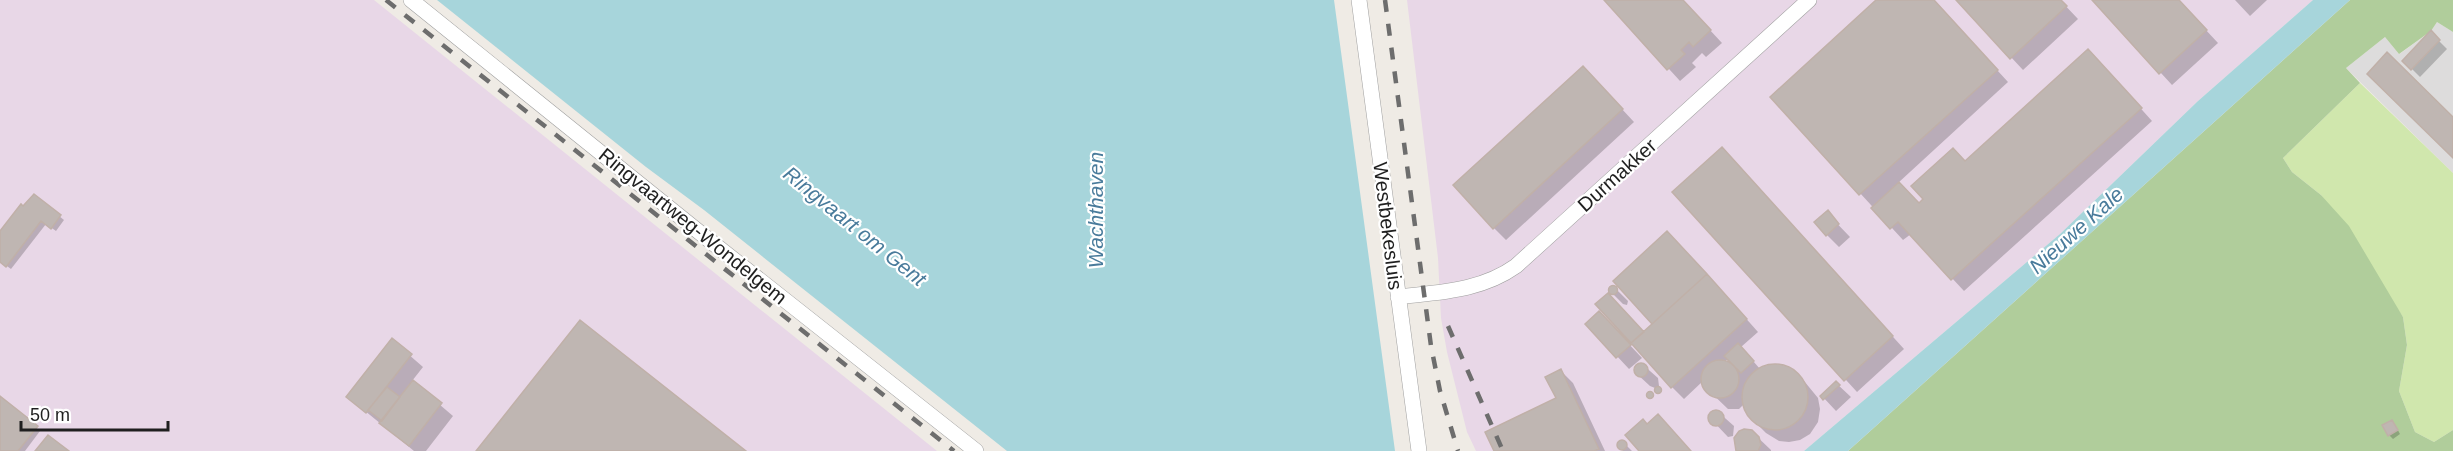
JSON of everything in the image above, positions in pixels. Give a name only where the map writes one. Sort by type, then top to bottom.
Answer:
[{"type":"street","name":"Ringvaartweg-Wondelgem","points":[[411,0],[976,451]]},
{"type":"street","name":"Westbekesluis","points":[[1359,0],[1419,451]]},
{"type":"street","name":"Durmakker","points":[[1398,297],[1478,286],[1516,266],[1809,0]]},
{"type":"shaded area","points":[[0,0],[374,0],[937,451],[0,451]]},
{"type":"shaded area","points":[[1407,0],[2313,0],[2198,101],[2060,234],[1804,451],[1476,451],[1467,432],[1441,318],[1438,258]]},
{"type":"shaded area","points":[[2437,22],[2453,32],[2453,173],[2346,68],[2385,37],[2399,54],[2401,53],[2431,31]]},
{"type":"green space","points":[[2350,0],[2453,0],[2453,32],[2437,22],[2431,31],[2399,54],[2385,37],[2346,68],[2360,83],[2283,158],[2292,172],[2321,195],[2349,226],[2403,317],[2407,345],[2399,391],[2415,432],[2434,442],[2453,430],[2453,451],[1848,451]]},
{"type":"green space","points":[[2360,83],[2453,173],[2453,430],[2434,442],[2415,432],[2399,391],[2407,345],[2403,317],[2321,195],[2292,172],[2283,158]]},
{"type":"water","points":[[437,0],[1334,0],[1395,451],[1007,451]]},
{"type":"water","name":"Nieuwe Kale","points":[[2313,0],[2350,0],[1848,451],[1804,451],[2060,234],[2198,101]]},
{"type":"building","points":[[1604,0],[1683,0],[1711,30],[1693,47],[1689,42],[1681,50],[1685,54],[1667,70]]},
{"type":"building","points":[[1876,0],[1934,0],[1998,70],[1859,195],[1770,97]]},
{"type":"building","points":[[1956,0],[2061,0],[2067,6],[2010,59]]},
{"type":"building","points":[[2092,0],[2179,0],[2207,30],[2159,74]]},
{"type":"building","points":[[2431,30],[2440,40],[2411,70],[2402,61]]},
{"type":"building","points":[[2088,49],[2142,108],[1951,280],[1898,222],[1890,229],[1871,208],[1899,182],[1919,203],[1923,199],[1911,186],[1953,148],[1965,161]]},
{"type":"building","points":[[2387,52],[2453,117],[2453,158],[2367,74]]},
{"type":"building","points":[[1583,66],[1623,109],[1493,229],[1453,185]]},
{"type":"building","points":[[1722,147],[1893,336],[1844,381],[1672,192]]},
{"type":"building","points":[[34,194],[61,215],[51,229],[41,221],[6,267],[0,262],[0,231],[21,204],[23,206]]},
{"type":"building","points":[[1828,210],[1839,224],[1826,236],[1814,222]]},
{"type":"building","points":[[1667,231],[1707,274],[1652,324],[1613,281]]},
{"type":"building","points":[[1707,274],[1747,319],[1671,388],[1631,343]]},
{"type":"building","points":[[1613,285],[1618,290],[1613,295],[1608,290]]},
{"type":"building","points":[[1608,293],[1644,332],[1631,343],[1595,304]]},
{"type":"building","points":[[1599,311],[1631,345],[1616,358],[1585,324]]},
{"type":"building","points":[[580,320],[746,451],[476,451]]},
{"type":"building","points":[[392,338],[412,354],[366,413],[346,397]]},
{"type":"building","points":[[1738,343],[1754,361],[1741,373],[1724,356]]},
{"type":"building","points":[[1720,360],[1733,366],[1739,379],[1733,392],[1720,398],[1707,392],[1701,379],[1707,366]]},
{"type":"building","points":[[1638,363],[1644,363],[1648,370],[1644,377],[1638,377],[1634,373],[1634,367]]},
{"type":"building","points":[[1768,364],[1782,364],[1794,369],[1803,378],[1808,397],[1806,410],[1799,421],[1782,430],[1768,430],[1756,425],[1747,416],[1742,404],[1742,390],[1747,378],[1756,369]]},
{"type":"building","points":[[1561,369],[1599,449],[1594,451],[1494,451],[1485,432],[1556,398],[1545,377]]},
{"type":"building","points":[[413,380],[442,403],[409,446],[379,423]]},
{"type":"building","points":[[1836,381],[1840,385],[1823,400],[1820,396]]},
{"type":"building","points":[[1658,386],[1662,390],[1658,394],[1654,390]]},
{"type":"building","points":[[387,387],[400,397],[382,421],[368,410]]},
{"type":"building","points":[[1650,392],[1653,395],[1650,398],[1647,395]]},
{"type":"building","points":[[0,396],[38,426],[18,451],[0,451]]},
{"type":"building","points":[[1716,410],[1722,412],[1724,418],[1722,424],[1716,426],[1710,424],[1708,418],[1710,412]]},
{"type":"building","points":[[1658,414],[1691,451],[1639,451],[1625,435],[1643,419],[1647,424]]},
{"type":"building","points":[[2392,420],[2398,430],[2388,436],[2382,425]]},
{"type":"building","points":[[1752,430],[1759,437],[1761,445],[1758,451],[1736,451],[1734,438],[1739,431]]},
{"type":"building","points":[[48,435],[69,451],[35,451]]},
{"type":"building","points":[[1622,440],[1627,445],[1622,450],[1617,445]]},
{"type":"railway","points":[[386,0],[954,451]]},
{"type":"railway","points":[[1385,0],[1431,346],[1440,391],[1458,451]]},
{"type":"railway","points":[[1448,326],[1503,451]]},
{"type":"water label","name":"Wachthaven","points":[[1095,210]]},
{"type":"water label","name":"Ringvaart om Gent","points":[[855,226]]}]
